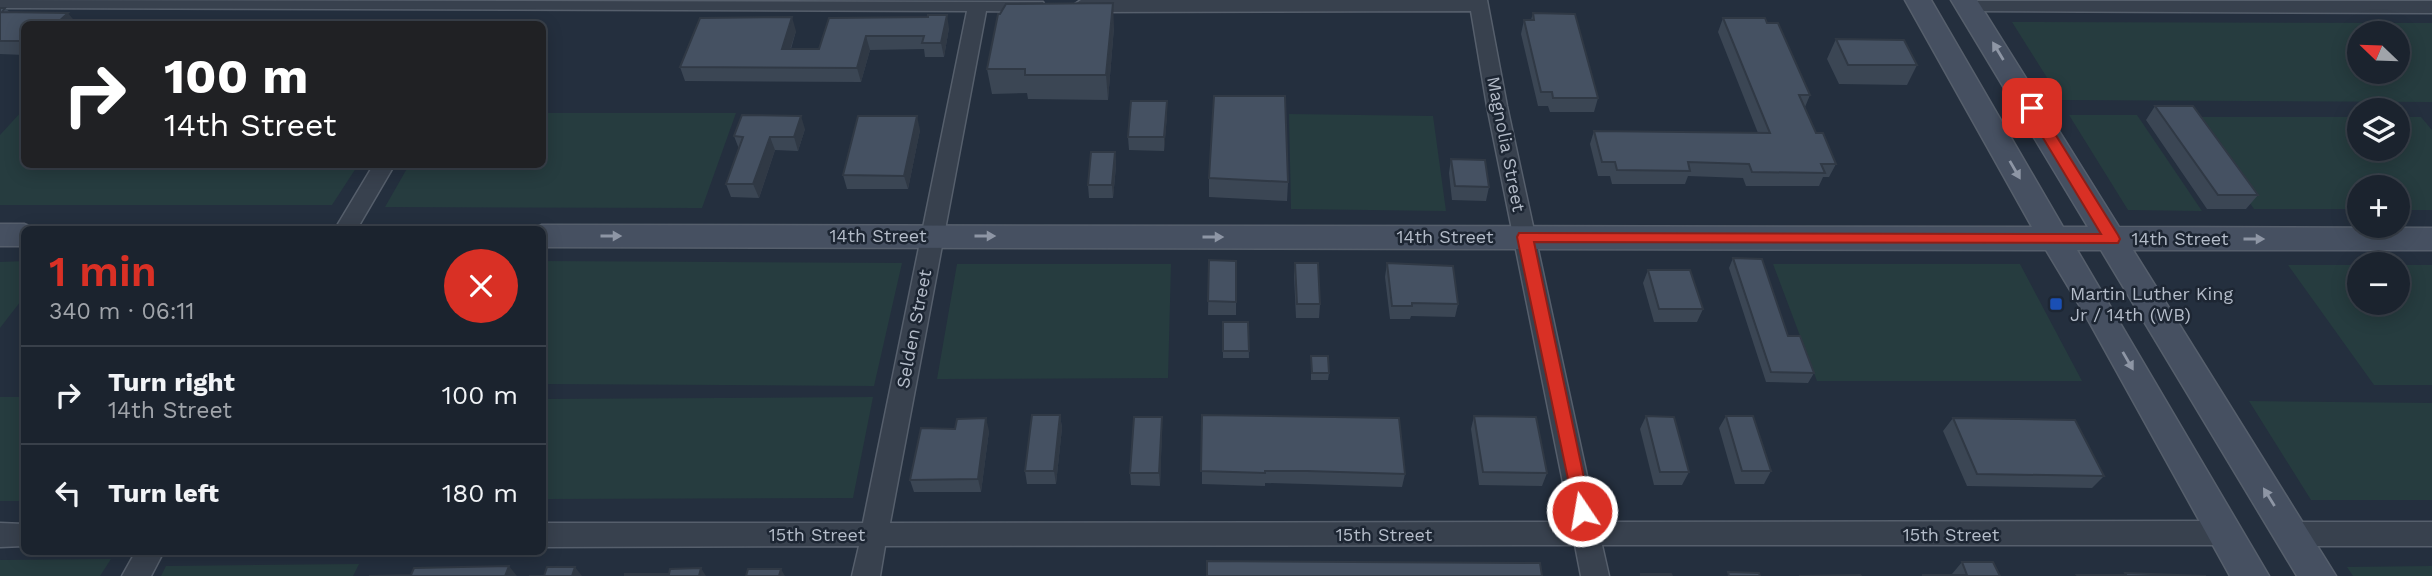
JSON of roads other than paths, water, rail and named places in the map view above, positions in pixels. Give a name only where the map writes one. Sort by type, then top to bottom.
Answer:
[{"type":"street","points":[[1918,0],[2250,576]]},
{"type":"street","points":[[0,2],[1479,2]]},
{"type":"street","name":"Magnolia Street","points":[[1479,2],[1595,576]]},
{"type":"street","points":[[471,21],[482,3]]},
{"type":"street","name":"Selden Street","points":[[866,576],[979,3]]},
{"type":"street","points":[[1967,4],[2432,7]]},
{"type":"street","points":[[1967,4],[2316,576]]},
{"type":"street","points":[[348,226],[383,168]]},
{"type":"street","points":[[0,235],[21,235]]},
{"type":"street","name":"14th Street","points":[[546,236],[2432,239]]},
{"type":"street","points":[[2098,309],[2101,292],[2110,289],[2125,291],[2151,304]]},
{"type":"street","name":"15th Street","points":[[546,535],[2225,533]]},
{"type":"street","points":[[2292,534],[2432,534]]},
{"type":"street","points":[[0,535],[21,535]]},
{"type":"street","points":[[136,576],[149,555]]},
{"type":"place","name":"Martin Luther King Jr / 14th (WB)","points":[[2056,304]]}]
